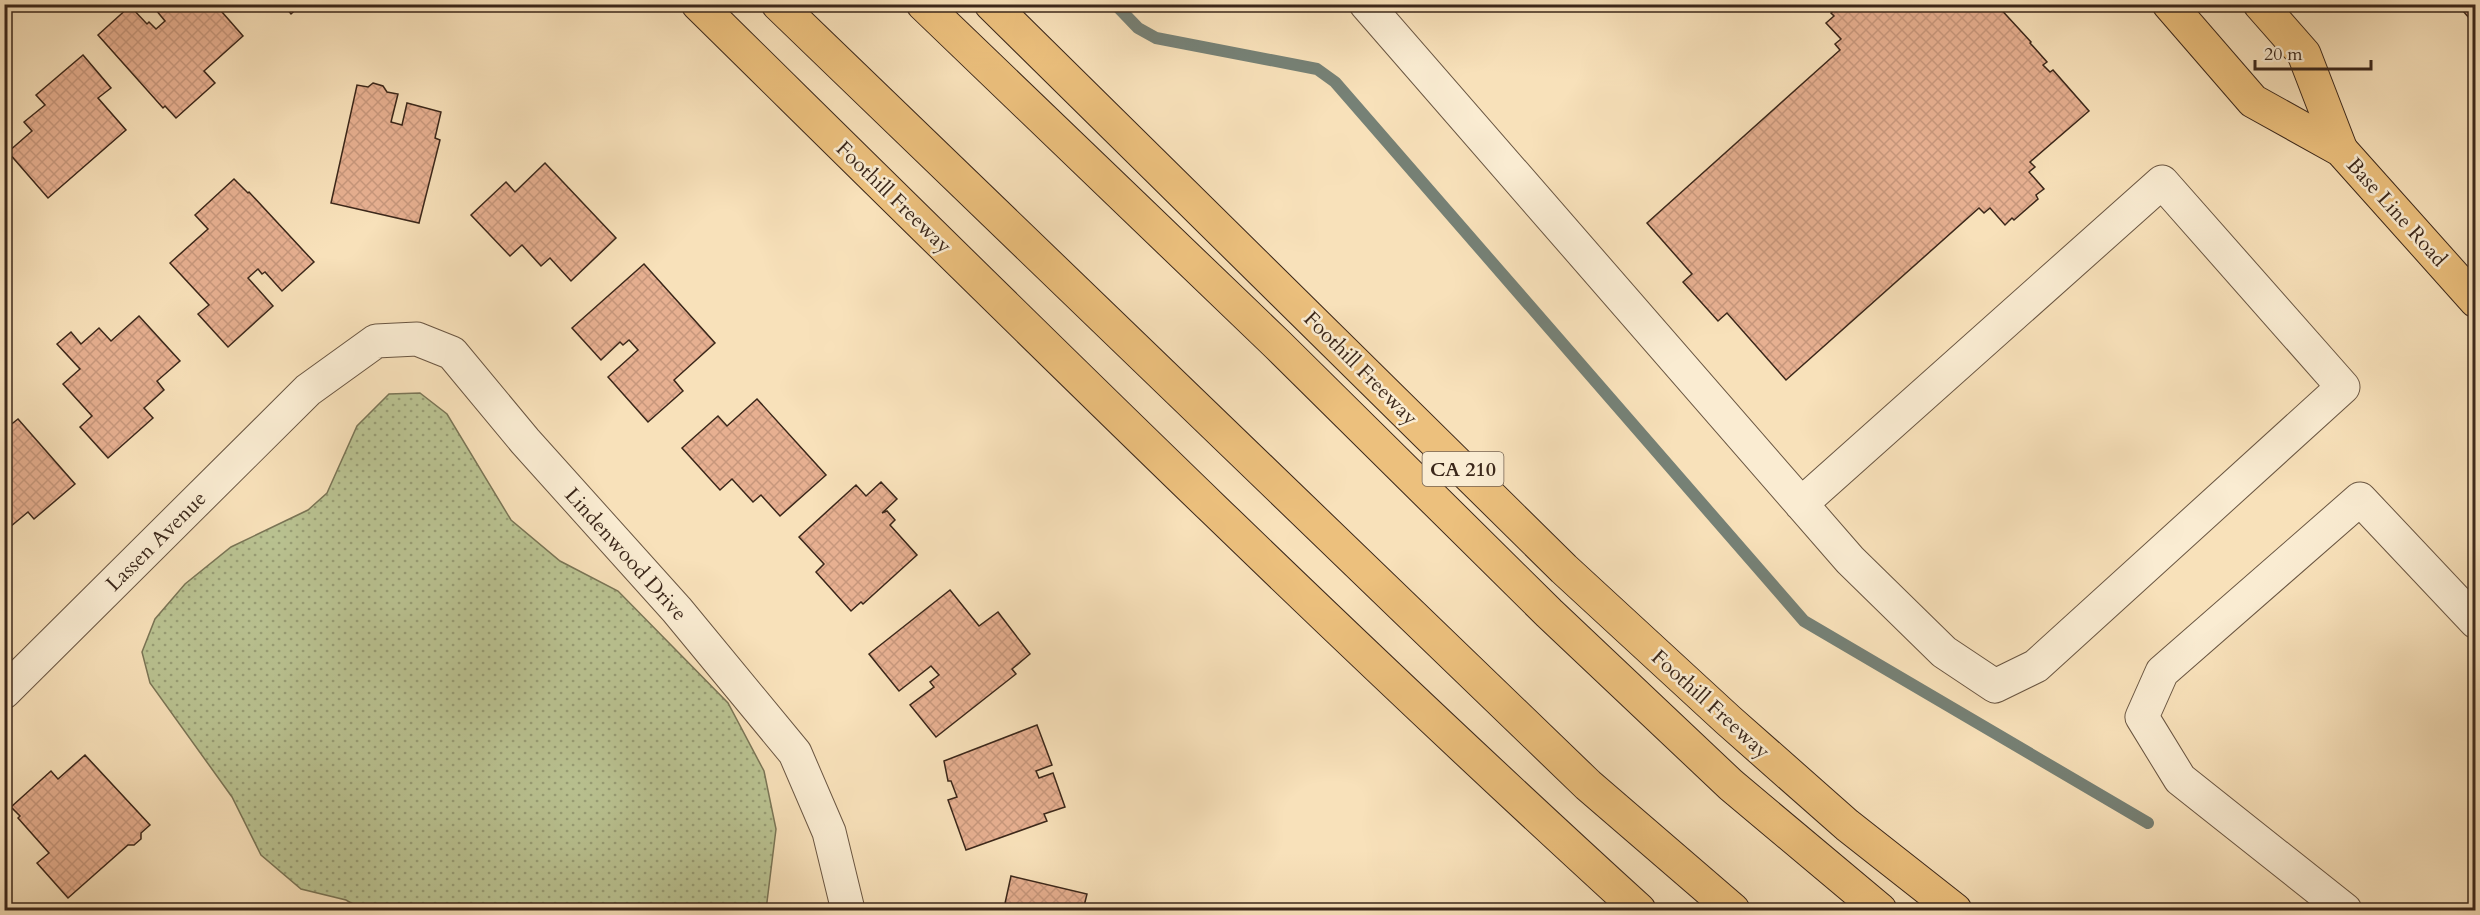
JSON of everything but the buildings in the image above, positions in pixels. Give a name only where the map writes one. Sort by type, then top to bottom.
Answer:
[{"type":"main road","name":"Foothill Freeway","points":[[698,4],[1448,735],[1640,910]]},
{"type":"main road","points":[[778,4],[1588,785],[1733,910]]},
{"type":"main road","points":[[923,4],[1278,345],[1566,630],[1731,785],[1880,910]]},
{"type":"main road","name":"Foothill Freeway","points":[[991,4],[1564,570],[1847,825],[1955,910]]},
{"type":"main road","name":"Base Line Road","points":[[2169,4],[2253,101],[2342,150]]},
{"type":"main road","name":"Base Line Road","points":[[2260,4],[2304,54],[2342,150],[2475,301]]},
{"type":"street","points":[[1366,4],[1801,504],[1850,560],[1944,652],[1995,686],[2036,666],[2343,387],[2162,182],[1801,504]]},
{"type":"street","name":"Lindenwood Drive","points":[[308,390],[376,340],[417,339],[452,353],[525,441],[677,610],[795,753],[829,832],[848,910]]},
{"type":"street","name":"Lassen Avenue","points":[[4,692],[308,390]]},
{"type":"street","points":[[2345,910],[2180,779],[2142,717],[2162,672],[2360,499],[2475,622]]},
{"type":"green space","points":[[420,393],[447,414],[511,520],[560,561],[618,591],[728,703],[764,771],[776,829],[766,910],[363,910],[346,900],[301,889],[261,855],[232,797],[150,683],[142,652],[155,619],[185,584],[231,547],[308,510],[327,493],[357,426],[389,394]]},
{"type":"waterway","points":[[1115,4],[1138,28],[1156,38],[1317,69],[1335,82],[1804,621],[2148,823]]}]
